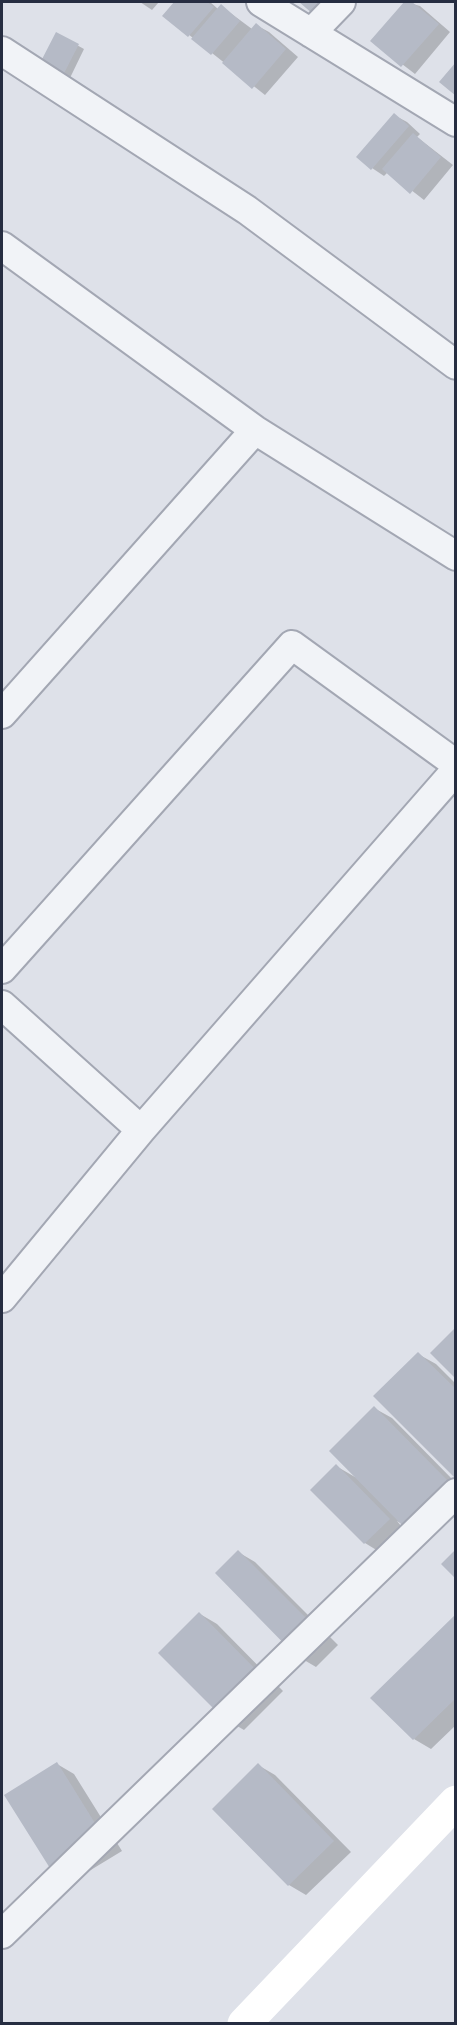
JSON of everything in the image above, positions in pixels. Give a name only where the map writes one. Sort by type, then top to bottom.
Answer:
[{"type":"street","points":[[261,2],[456,122]]},
{"type":"street","points":[[311,33],[341,2]]},
{"type":"street","points":[[2,51],[247,210],[456,365]]},
{"type":"street","points":[[2,246],[255,430],[456,556]]},
{"type":"street","points":[[2,714],[255,430]]},
{"type":"street","points":[[2,969],[292,645],[456,764]]},
{"type":"street","points":[[2,1298],[141,1130],[456,771]]},
{"type":"street","points":[[2,1005],[141,1130]]},
{"type":"street","points":[[2,1934],[456,1493]]},
{"type":"street","points":[[244,2024],[456,1802]]},
{"type":"building","points":[[174,2],[207,2],[214,7],[188,37],[162,16]]},
{"type":"building","points":[[299,2],[324,2],[313,14]]},
{"type":"building","points":[[404,2],[412,2],[439,24],[401,67],[370,41]]},
{"type":"building","points":[[221,4],[240,21],[211,55],[191,39]]},
{"type":"building","points":[[256,23],[286,49],[252,89],[222,63]]},
{"type":"building","points":[[56,32],[79,44],[62,77],[39,65]]},
{"type":"building","points":[[456,62],[456,96],[439,82]]},
{"type":"building","points":[[394,113],[409,126],[371,170],[356,157]]},
{"type":"building","points":[[413,133],[441,157],[410,194],[382,169]]},
{"type":"building","points":[[456,1327],[456,1379],[430,1353]]},
{"type":"building","points":[[418,1352],[456,1389],[456,1479],[373,1396]]},
{"type":"building","points":[[374,1406],[448,1481],[403,1526],[329,1451]]},
{"type":"building","points":[[336,1464],[390,1519],[364,1544],[310,1490]]},
{"type":"building","points":[[456,1549],[456,1579],[441,1564]]},
{"type":"building","points":[[238,1550],[322,1634],[298,1658],[215,1573]]},
{"type":"building","points":[[199,1612],[267,1681],[226,1721],[158,1653]]},
{"type":"building","points":[[456,1614],[456,1698],[413,1740],[370,1698]]},
{"type":"building","points":[[57,1762],[106,1841],[53,1873],[4,1795]]},
{"type":"building","points":[[258,1763],[334,1841],[288,1886],[212,1809]]}]
